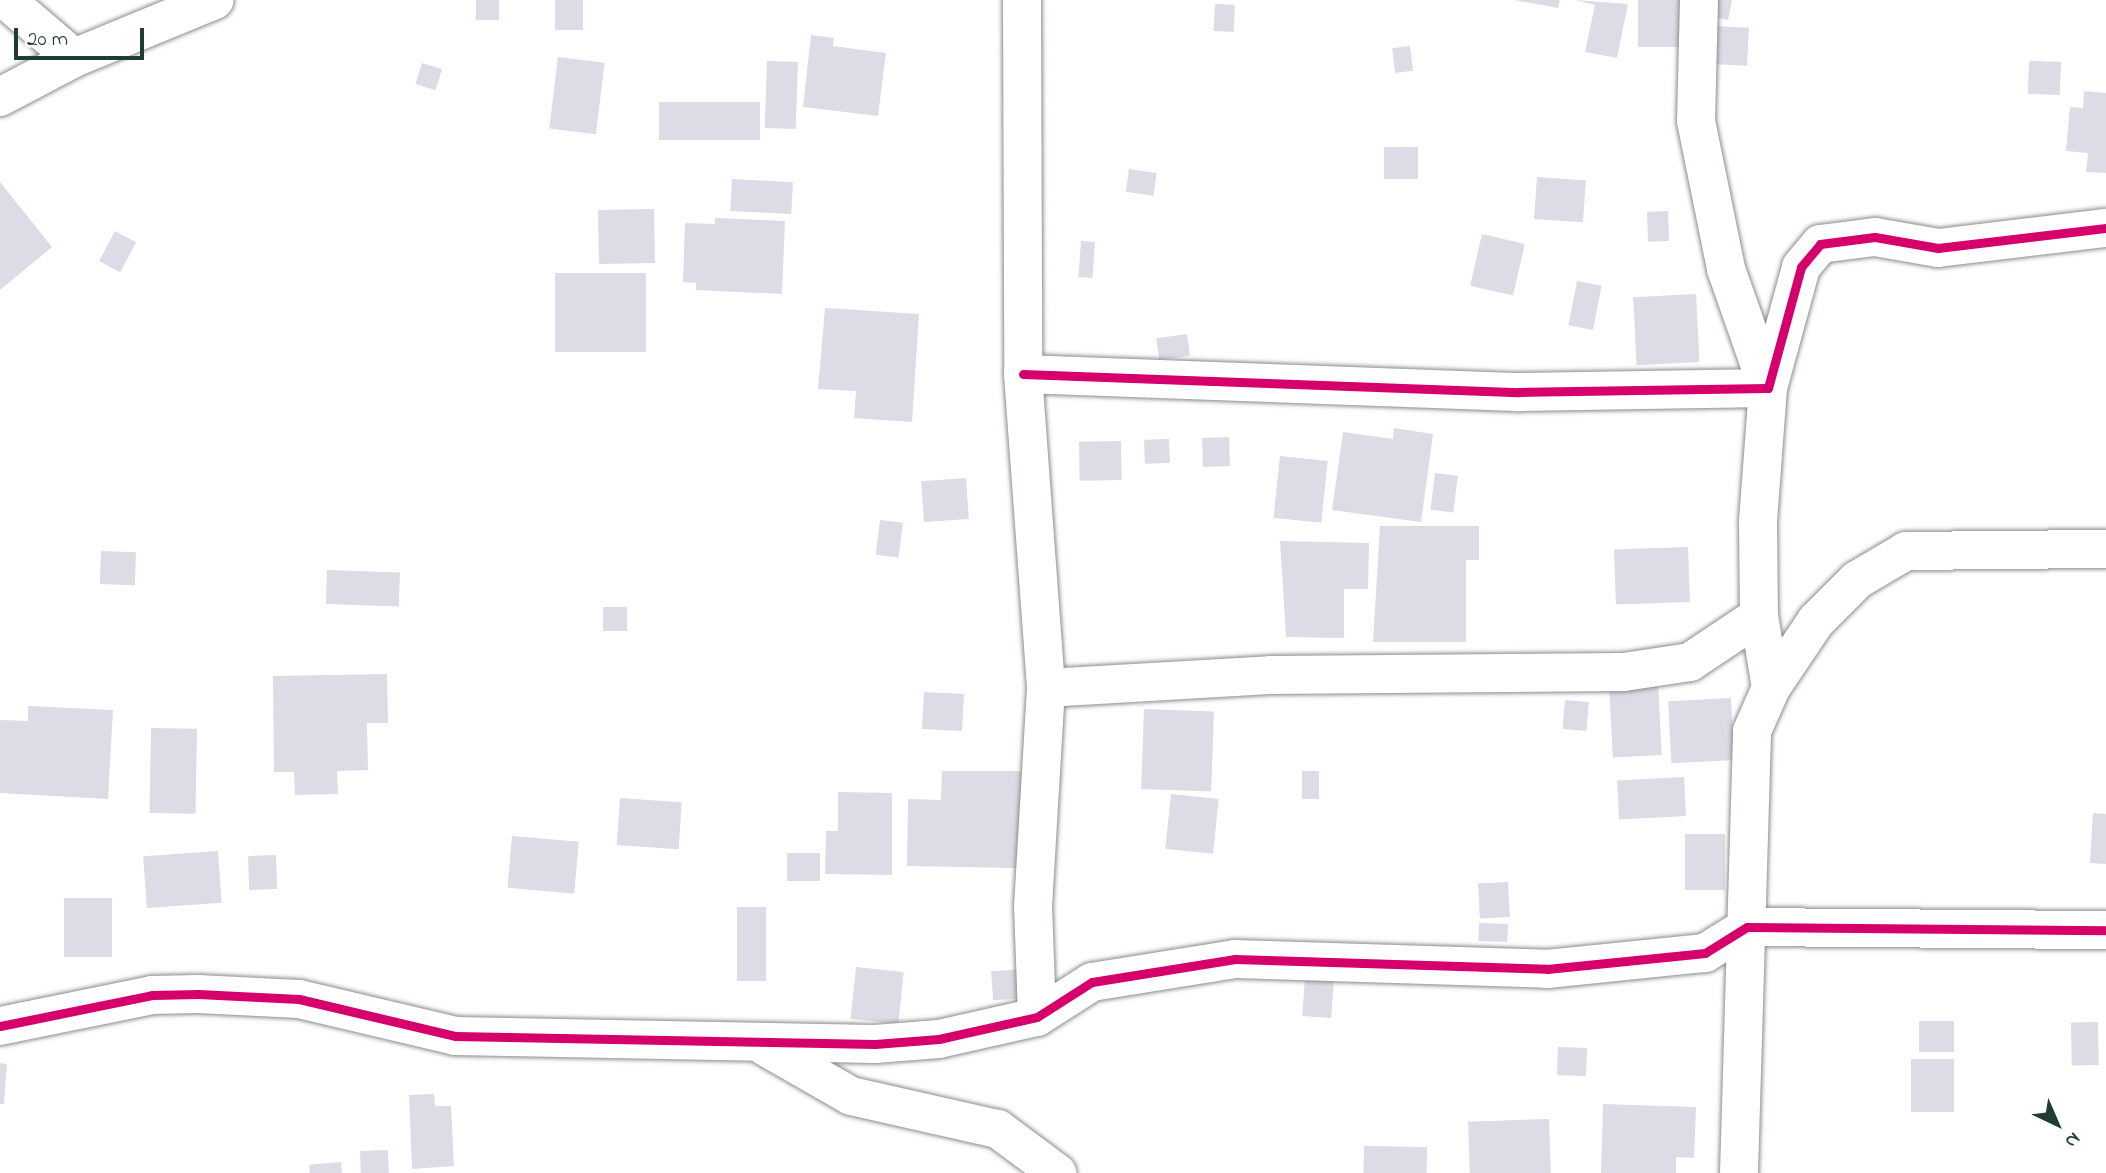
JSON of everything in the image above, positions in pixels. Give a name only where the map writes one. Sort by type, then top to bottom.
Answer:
[{"type":"street","points":[[5,0],[74,58]]},
{"type":"street","points":[[0,97],[74,58],[215,0]]},
{"type":"street","points":[[1022,0],[1023,373],[1046,688],[1032,906],[1037,1017]]},
{"type":"street","points":[[1699,0],[1696,121],[1726,269],[1768,388]]},
{"type":"street","points":[[1771,688],[1759,616],[1768,388],[1801,267],[1820,244],[1875,237],[1938,248],[2106,228]]},
{"type":"street","points":[[1023,373],[1519,392],[1768,388]]},
{"type":"street","points":[[1739,1173],[1752,731],[1771,688],[1816,621],[1857,580],[1906,551],[2106,549]]},
{"type":"street","points":[[1046,688],[1270,675],[1625,672],[1689,662],[1759,616]]},
{"type":"street","points":[[0,1026],[152,995],[198,994],[299,999],[455,1036],[762,1045],[939,1039],[1037,1017],[1092,982],[1235,959],[1547,969],[1705,953],[1747,927],[2106,930]]},
{"type":"street","points":[[762,1045],[851,1096],[998,1129],[1057,1173]]},
{"type":"building","points":[[476,0],[499,0],[499,20],[476,20]]},
{"type":"building","points":[[555,0],[583,0],[583,30],[555,30]]},
{"type":"building","points":[[1514,0],[1560,0],[1558,8]]},
{"type":"building","points":[[1575,0],[1628,4],[1617,58],[1585,52],[1595,5]]},
{"type":"building","points":[[1638,0],[1682,0],[1682,47],[1638,47]]},
{"type":"building","points":[[1704,0],[1732,0],[1728,20],[1701,15]]},
{"type":"building","points":[[1215,4],[1235,5],[1234,32],[1214,31]]},
{"type":"building","points":[[1715,26],[1749,28],[1747,66],[1713,64]]},
{"type":"building","points":[[811,35],[834,38],[833,46],[886,53],[878,116],[803,107]]},
{"type":"building","points":[[1410,46],[1413,71],[1395,73],[1392,48]]},
{"type":"building","points":[[558,57],[605,63],[596,134],[549,128]]},
{"type":"building","points":[[767,61],[798,62],[796,129],[765,128]]},
{"type":"building","points":[[2029,61],[2061,62],[2060,95],[2028,94]]},
{"type":"building","points":[[422,63],[442,69],[436,90],[416,84]]},
{"type":"building","points":[[2084,91],[2106,93],[2106,173],[2086,172],[2088,153],[2066,151],[2070,107],[2083,108]]},
{"type":"building","points":[[659,102],[760,102],[760,140],[659,140]]},
{"type":"building","points":[[1384,147],[1418,147],[1418,179],[1384,179]]},
{"type":"building","points":[[1129,169],[1157,173],[1154,196],[1126,192]]},
{"type":"building","points":[[1537,177],[1586,180],[1583,222],[1534,219]]},
{"type":"building","points":[[732,179],[793,182],[791,214],[730,211]]},
{"type":"building","points":[[0,182],[52,247],[0,290]]},
{"type":"building","points":[[654,209],[655,263],[599,264],[598,210]]},
{"type":"building","points":[[1668,211],[1669,241],[1648,242],[1647,212]]},
{"type":"building","points":[[715,218],[785,221],[782,294],[696,290],[696,283],[683,282],[685,223],[715,224]]},
{"type":"building","points":[[115,231],[136,242],[120,272],[99,261]]},
{"type":"building","points":[[1482,234],[1525,244],[1513,296],[1470,286]]},
{"type":"building","points":[[1081,241],[1095,242],[1092,278],[1078,277]]},
{"type":"building","points":[[555,273],[646,273],[646,352],[555,352]]},
{"type":"building","points":[[1577,281],[1602,286],[1593,330],[1568,325]]},
{"type":"building","points":[[1696,294],[1700,362],[1637,365],[1633,297]]},
{"type":"building","points":[[825,308],[919,314],[912,422],[854,418],[856,391],[818,389]]},
{"type":"building","points":[[1187,334],[1190,356],[1159,360],[1156,338]]},
{"type":"building","points":[[1394,428],[1433,434],[1421,522],[1332,510],[1343,432],[1393,439]]},
{"type":"building","points":[[1229,437],[1230,466],[1203,467],[1202,438]]},
{"type":"building","points":[[1169,439],[1170,463],[1145,464],[1144,440]]},
{"type":"building","points":[[1121,441],[1122,480],[1080,481],[1079,442]]},
{"type":"building","points":[[1280,456],[1328,461],[1321,523],[1274,518]]},
{"type":"building","points":[[1435,473],[1458,476],[1453,513],[1430,510]]},
{"type":"building","points":[[966,478],[969,519],[924,522],[921,481]]},
{"type":"building","points":[[880,520],[903,523],[899,558],[876,555]]},
{"type":"building","points":[[1380,526],[1479,526],[1479,560],[1466,560],[1466,642],[1373,642]]},
{"type":"building","points":[[1280,541],[1369,543],[1368,589],[1344,589],[1344,638],[1286,637]]},
{"type":"building","points":[[1688,547],[1690,602],[1616,605],[1614,550]]},
{"type":"building","points":[[101,551],[136,552],[135,585],[100,584]]},
{"type":"building","points":[[327,570],[400,573],[399,607],[326,604]]},
{"type":"building","points":[[603,607],[627,607],[627,631],[603,631]]},
{"type":"building","points":[[387,674],[388,723],[367,723],[368,770],[337,771],[338,794],[295,795],[294,772],[274,772],[273,676]]},
{"type":"building","points":[[1658,683],[1662,755],[1613,757],[1609,686]]},
{"type":"building","points":[[924,692],[964,694],[962,731],[922,729]]},
{"type":"building","points":[[1731,698],[1734,760],[1671,763],[1668,701]]},
{"type":"building","points":[[1565,700],[1589,702],[1586,731],[1562,729]]},
{"type":"building","points":[[28,706],[113,710],[108,799],[0,793],[0,720],[28,721]]},
{"type":"building","points":[[1144,709],[1214,711],[1211,791],[1141,789]]},
{"type":"building","points":[[151,728],[197,729],[196,814],[150,813]]},
{"type":"building","points":[[942,771],[1021,771],[1020,868],[907,866],[908,799],[941,800]]},
{"type":"building","points":[[1302,771],[1319,771],[1319,799],[1302,799]]},
{"type":"building","points":[[1684,777],[1686,816],[1619,819],[1617,781]]},
{"type":"building","points":[[838,792],[892,793],[892,875],[825,874],[826,831],[838,831]]},
{"type":"building","points":[[1171,794],[1219,799],[1213,854],[1165,849]]},
{"type":"building","points":[[620,798],[682,802],[679,849],[617,845]]},
{"type":"building","points":[[2093,813],[2106,814],[2106,864],[2090,863]]},
{"type":"building","points":[[1685,834],[1725,834],[1725,890],[1685,890]]},
{"type":"building","points":[[512,836],[579,842],[574,894],[507,888]]},
{"type":"building","points":[[218,851],[222,903],[147,908],[143,856]]},
{"type":"building","points":[[787,853],[820,853],[820,881],[787,881]]},
{"type":"building","points":[[276,855],[277,889],[249,890],[248,856]]},
{"type":"building","points":[[1508,882],[1510,917],[1480,919],[1478,884]]},
{"type":"building","points":[[64,898],[112,898],[112,957],[64,957]]},
{"type":"building","points":[[737,907],[766,907],[766,981],[737,981]]},
{"type":"building","points":[[1479,923],[1508,924],[1507,942],[1478,941]]},
{"type":"building","points":[[856,967],[904,972],[898,1024],[851,1019]]},
{"type":"building","points":[[1024,969],[1026,998],[993,1000],[991,971]]},
{"type":"building","points":[[1305,977],[1334,979],[1331,1018],[1302,1016]]},
{"type":"building","points":[[1919,1021],[1954,1021],[1954,1052],[1919,1052]]},
{"type":"building","points":[[2071,1022],[2098,1022],[2099,1065],[2072,1065]]},
{"type":"building","points":[[1558,1047],[1587,1048],[1586,1076],[1557,1075]]},
{"type":"building","points":[[1911,1059],[1954,1059],[1954,1112],[1911,1112]]},
{"type":"building","points":[[0,1063],[7,1064],[4,1104],[0,1104]]},
{"type":"building","points":[[434,1094],[435,1106],[451,1106],[454,1166],[412,1169],[409,1095]]},
{"type":"building","points":[[1603,1104],[1696,1107],[1694,1158],[1676,1157],[1676,1173],[1601,1173]]},
{"type":"building","points":[[1549,1119],[1551,1173],[1470,1173],[1468,1122]]},
{"type":"building","points":[[1364,1146],[1427,1147],[1427,1173],[1364,1173]]},
{"type":"building","points":[[388,1150],[389,1173],[361,1173],[360,1151]]},
{"type":"building","points":[[341,1162],[342,1173],[310,1173],[309,1165]]},
{"type":"cycle path","points":[[1023,374],[1519,392],[1768,388],[1801,267],[1820,244],[1875,237],[1938,248],[2106,228]]},
{"type":"cycle path","points":[[0,1026],[152,995],[198,994],[299,999],[455,1036],[875,1044],[939,1039],[1037,1017],[1092,982],[1235,959],[1547,969],[1705,953],[1747,927],[2106,930]]}]
